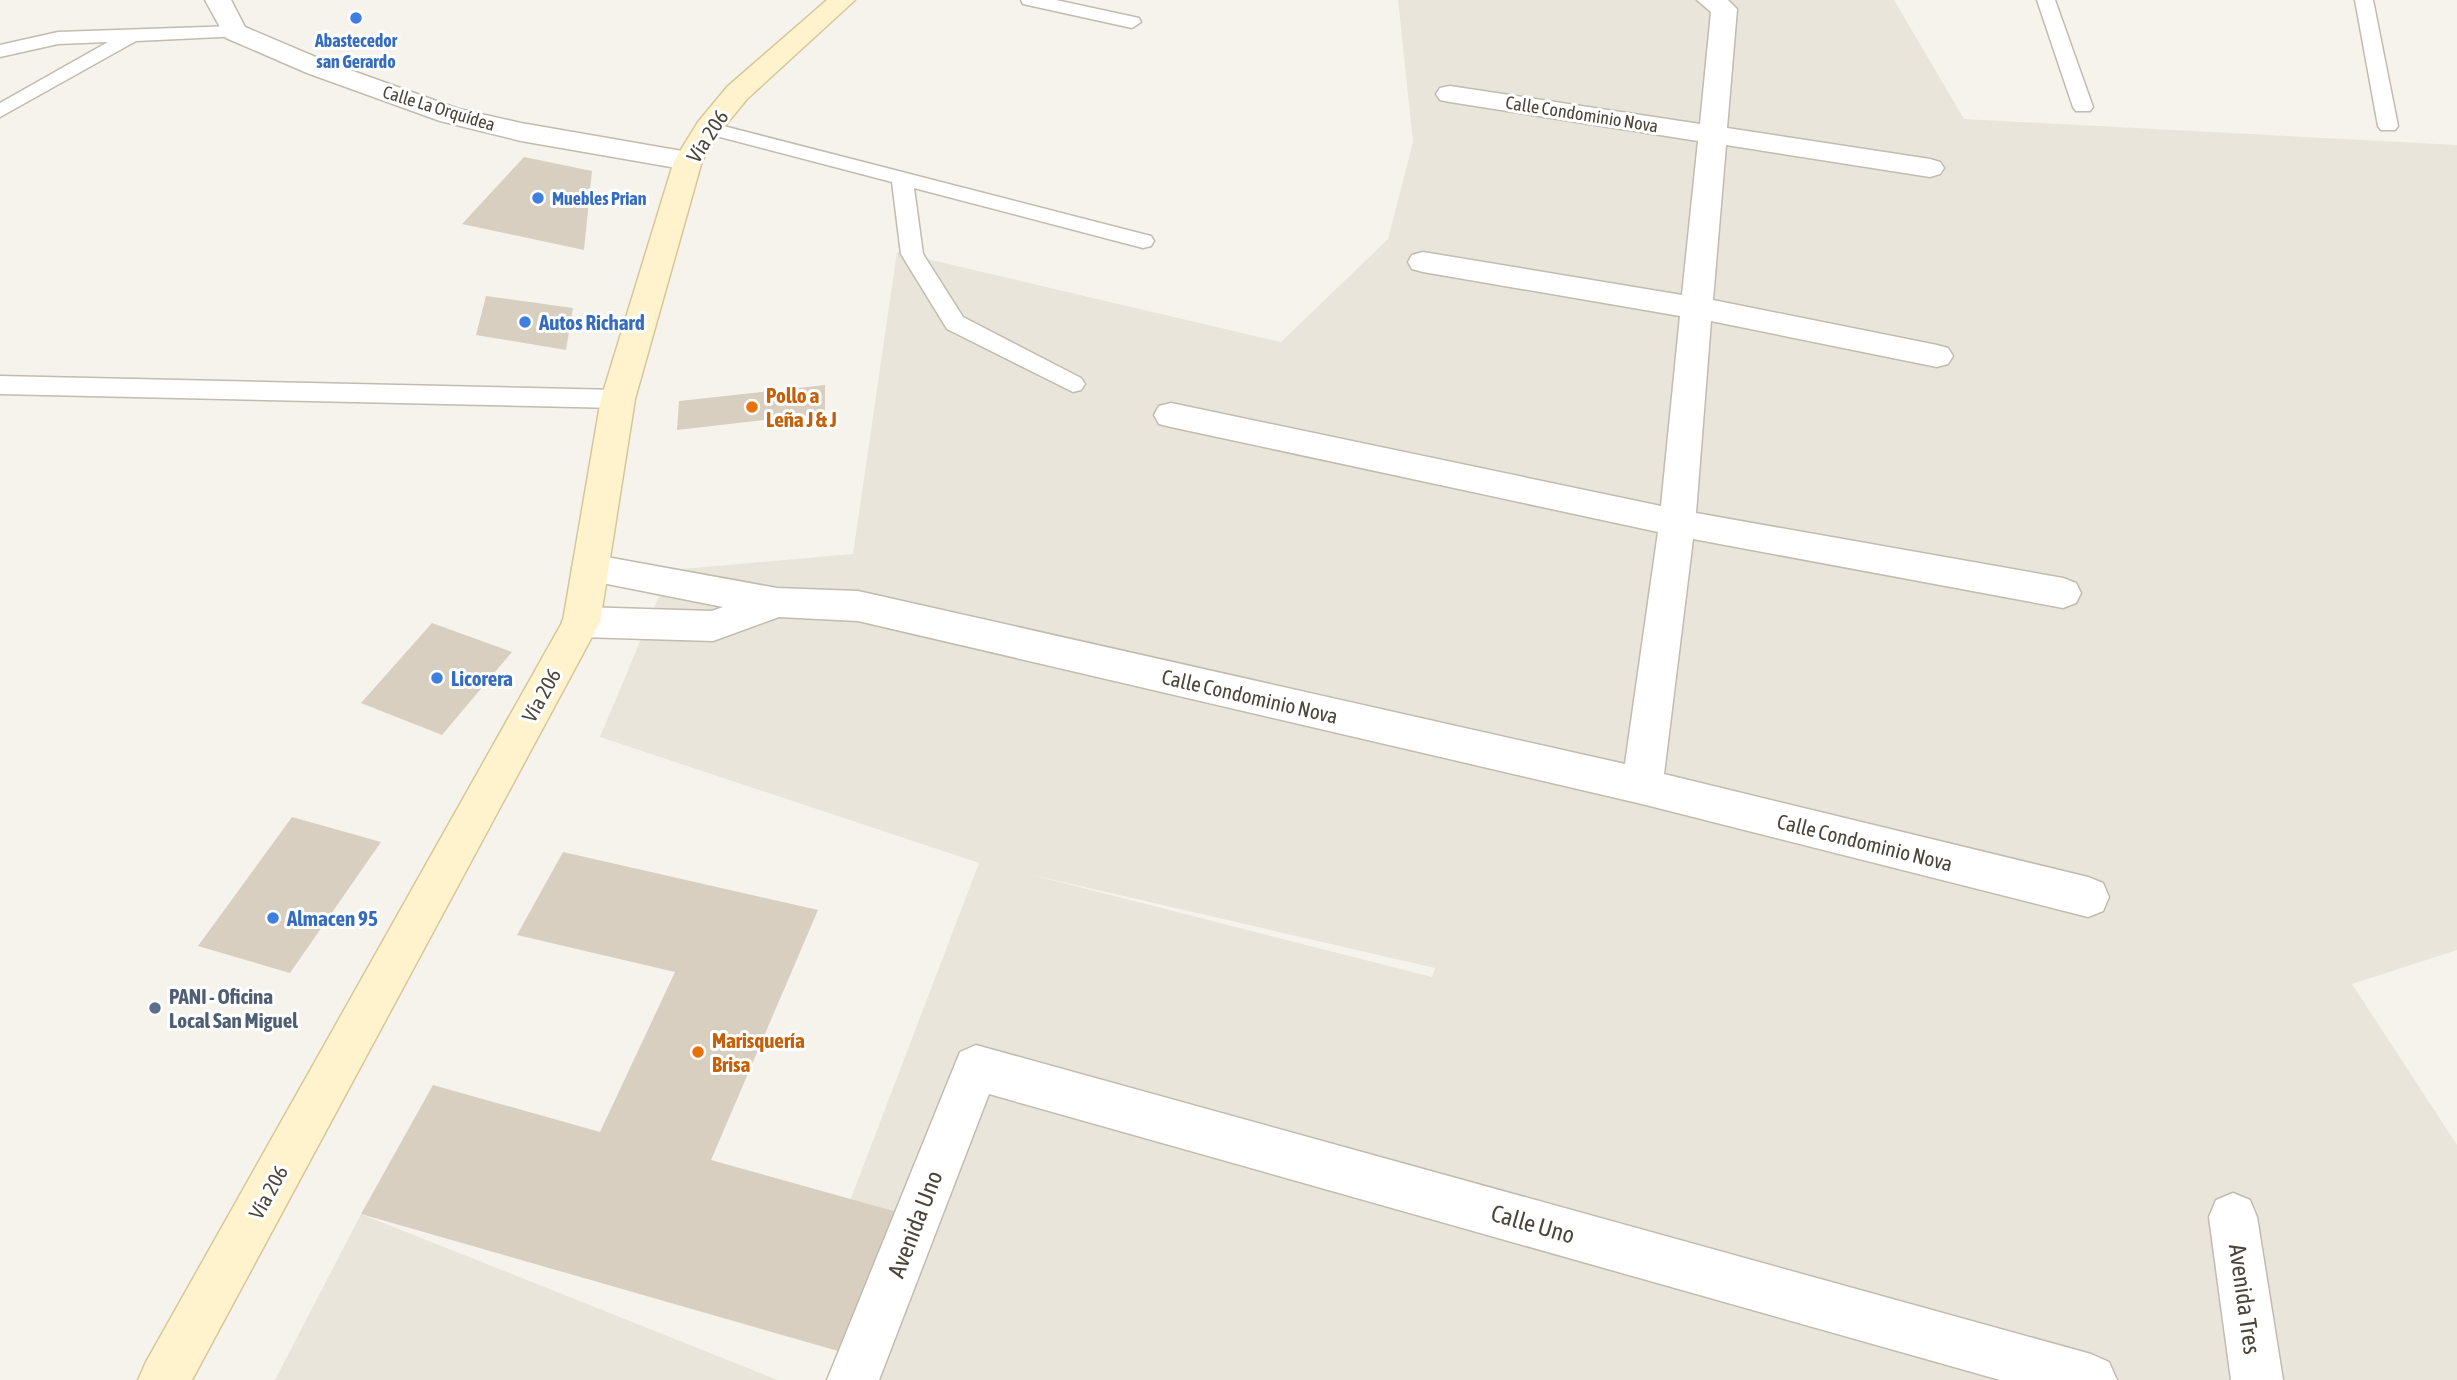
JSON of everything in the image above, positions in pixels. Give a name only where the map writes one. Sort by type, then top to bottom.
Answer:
[{"type":"main road","name":"Vía 206","points":[[164,1380],[581,622],[618,399],[688,161],[708,128],[737,93],[842,0]]},
{"type":"street","points":[[218,0],[235,32]]},
{"type":"street","points":[[1642,786],[1677,523],[1724,9],[1710,0]]},
{"type":"street","name":"Calle La Orquídea","points":[[235,32],[316,67],[450,115],[521,132],[688,161]]},
{"type":"street","name":"Calle Condominio Nova","points":[[1450,94],[1930,168]]},
{"type":"street","points":[[1423,262],[1698,309],[1937,356]]},
{"type":"street","points":[[1171,415],[1677,523],[2063,593]]},
{"type":"street","points":[[590,568],[778,602]]},
{"type":"street","points":[[581,622],[713,626],[778,602]]},
{"type":"street","name":"Calle Condominio Nova","points":[[778,602],[858,606],[1642,786],[2088,897]]},
{"type":"street","name":"Avenida Uno","points":[[853,1380],[976,1068]]},
{"type":"street","name":"Calle Uno","points":[[976,1068],[2091,1380]]},
{"type":"street","name":"Avenida Tres","points":[[2233,1217],[2257,1380]]},
{"type":"lane","points":[[1030,0],[1132,22]]},
{"type":"lane","points":[[2046,0],[2083,107]]},
{"type":"lane","points":[[2364,0],[2388,126]]},
{"type":"lane","points":[[0,51],[58,38],[235,32]]},
{"type":"lane","points":[[0,111],[134,35]]},
{"type":"lane","points":[[708,128],[1143,241]]},
{"type":"lane","points":[[902,178],[912,254],[954,323],[1073,384]]},
{"type":"lane","points":[[0,385],[618,399]]},
{"type":"shaded area","points":[[1398,0],[1894,0],[1964,119],[2457,145],[2457,950],[2352,984],[2457,1145],[2457,1380],[841,1380],[845,1214],[979,863],[600,737],[670,570],[853,554],[897,252],[1281,342],[1388,239],[1413,142]],"holes":[[[1028,874],[1435,968],[1432,977]]]},
{"type":"shaded area","points":[[361,1214],[778,1380],[275,1380]]},
{"type":"building","name":"Muebles Prian","points":[[524,157],[592,171],[584,250],[462,224]]},
{"type":"building","name":"Autos Richard","points":[[486,296],[573,308],[566,350],[476,335]]},
{"type":"building","name":"Pollo a Leña J & J","points":[[825,385],[825,413],[677,430],[679,401]]},
{"type":"building","name":"Licorera","points":[[432,623],[512,652],[442,735],[361,703]]},
{"type":"building","name":"Almacen 95","points":[[292,817],[381,842],[290,973],[198,946]]},
{"type":"building","points":[[563,852],[818,910],[711,1160],[897,1212],[845,1353],[361,1214],[433,1085],[600,1132],[675,972],[517,935]]},
{"type":"place","name":"Abastecedor san Gerardo","points":[[356,18]]},
{"type":"place","name":"Muebles Prian","points":[[538,198]]},
{"type":"place","name":"Autos Richard","points":[[525,322]]},
{"type":"place","name":"Pollo a Leña J & J","points":[[752,407]]},
{"type":"place","name":"Licorera","points":[[437,678]]},
{"type":"place","name":"Almacen 95","points":[[273,918]]},
{"type":"place","name":"PANI - Oficina Local San Miguel","points":[[155,1008]]},
{"type":"place","name":"Marisquería Brisa","points":[[698,1052]]}]
